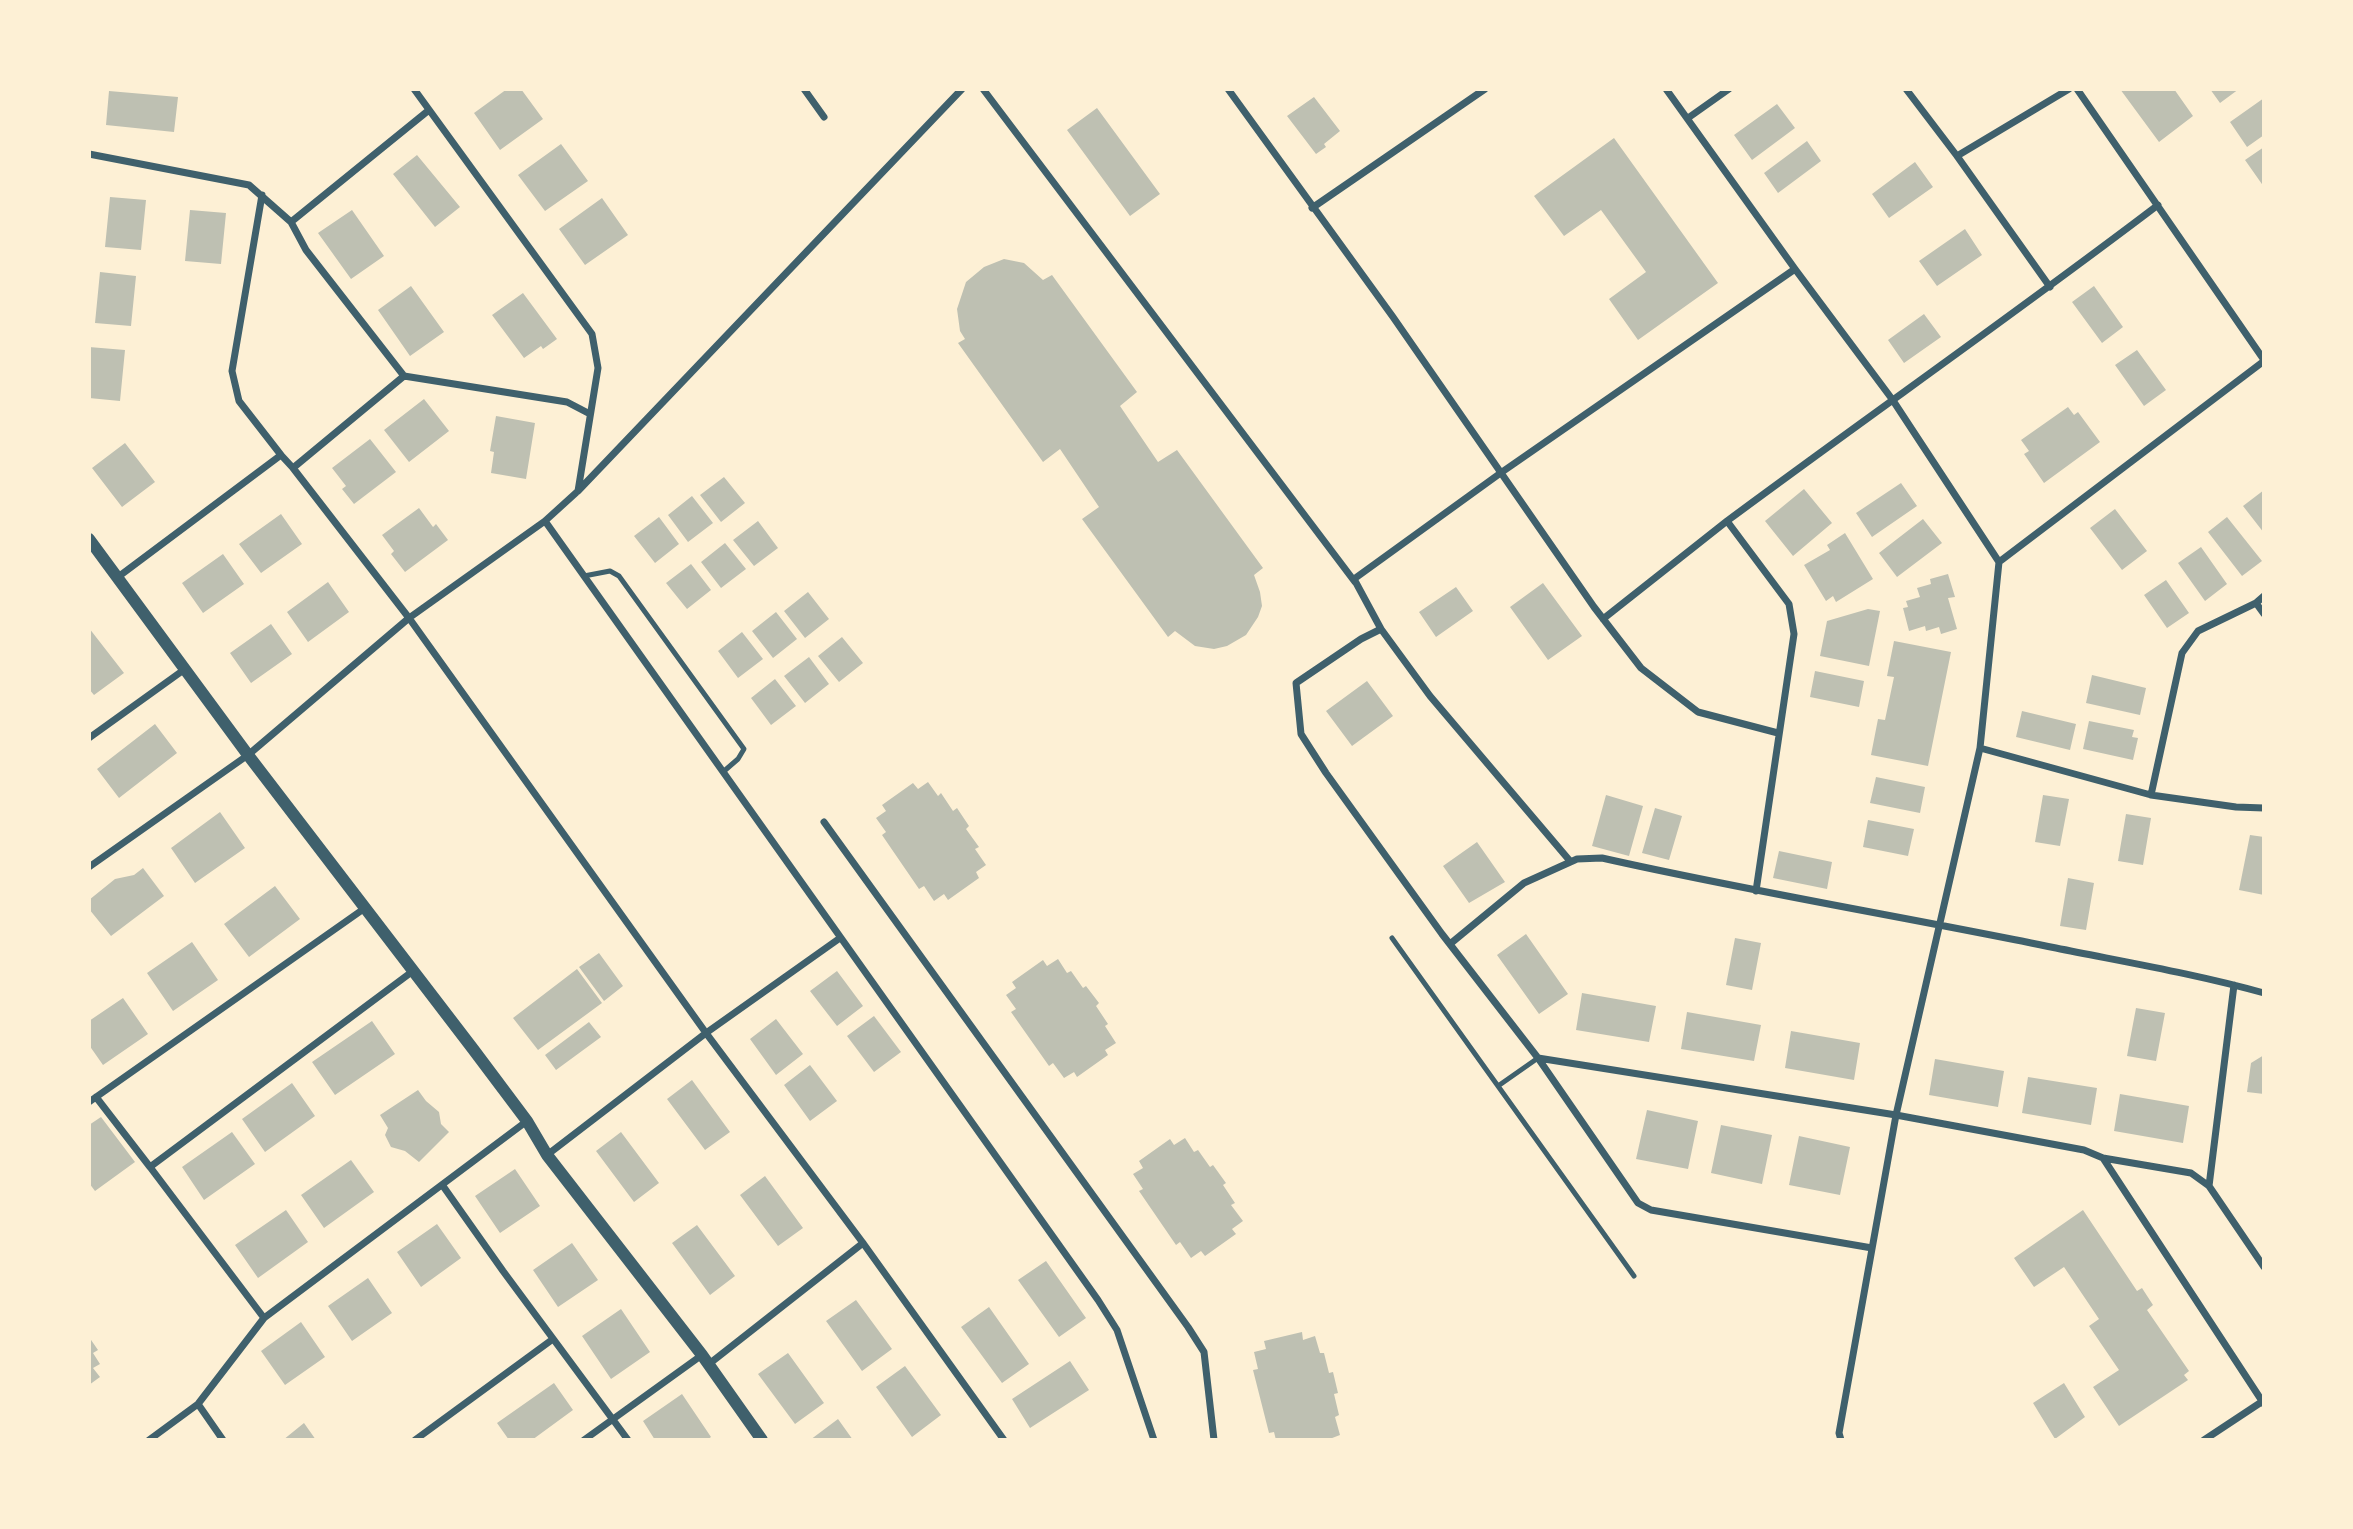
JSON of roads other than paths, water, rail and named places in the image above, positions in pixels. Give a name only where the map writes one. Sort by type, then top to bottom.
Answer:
[{"type":"street","points":[[414,89],[592,334],[598,368],[578,492]]},
{"type":"street","points":[[804,89],[824,117]]},
{"type":"street","points":[[89,867],[247,755],[410,618],[545,521],[578,492],[962,89]]},
{"type":"street","points":[[983,89],[1355,582],[1381,629],[1430,696],[1570,861]]},
{"type":"street","points":[[1228,89],[1393,317],[1640,668],[1698,712],[1778,733]]},
{"type":"street","points":[[1312,208],[1485,89]]},
{"type":"street","points":[[1666,89],[1795,270],[1892,399],[1999,562],[1980,748],[1896,1115],[1839,1433],[1841,1440]]},
{"type":"street","points":[[1688,118],[1729,89]]},
{"type":"street","points":[[1906,89],[2050,287]]},
{"type":"street","points":[[1957,156],[2069,89]]},
{"type":"street","points":[[1999,562],[2264,360],[2077,89]]},
{"type":"street","points":[[291,222],[429,110]]},
{"type":"street","points":[[89,154],[249,185],[291,222],[306,250],[404,376],[567,402],[590,414]]},
{"type":"street","points":[[262,195],[232,372],[239,401],[410,618],[706,1033],[863,1243],[1004,1440]]},
{"type":"street","points":[[1603,619],[1727,521],[2050,287],[2158,205]]},
{"type":"street","points":[[1355,582],[1354,579],[1502,472],[1795,270]]},
{"type":"street","points":[[293,468],[404,376]]},
{"type":"street","points":[[118,577],[281,455]]},
{"type":"street","points":[[545,521],[1117,1330],[1154,1440]]},
{"type":"street","points":[[1727,521],[1788,604],[1794,634],[1756,891]]},
{"type":"street","points":[[89,539],[247,755],[527,1121],[547,1155],[705,1360],[762,1440]]},
{"type":"street","points":[[2151,795],[2182,653],[2197,631],[2256,603],[2264,596]]},
{"type":"street","points":[[2256,603],[2264,614]]},
{"type":"street","points":[[1381,629],[1361,639],[1296,683],[1301,734],[1326,773],[1450,944],[1538,1058],[1638,1203],[1651,1210],[1872,1248]]},
{"type":"street","points":[[89,738],[185,669]]},
{"type":"street","points":[[1980,748],[2151,795],[2236,807],[2264,808]]},
{"type":"street","points":[[824,822],[1204,1352],[1214,1440]]},
{"type":"street","points":[[1450,944],[1524,883],[1570,861],[1602,859],[1756,891],[1940,924],[2264,993]]},
{"type":"street","points":[[264,1318],[150,1167],[93,1100],[365,908]]},
{"type":"street","points":[[547,1155],[706,1033],[840,938]]},
{"type":"street","points":[[150,1167],[413,971]]},
{"type":"street","points":[[2210,1186],[2234,985]]},
{"type":"street","points":[[1538,1058],[1896,1115],[2084,1150],[2103,1158],[2191,1174],[2210,1186],[2264,1267]]},
{"type":"street","points":[[149,1440],[198,1404],[264,1318],[527,1121]]},
{"type":"street","points":[[2103,1158],[2263,1402],[2204,1440]]},
{"type":"street","points":[[443,1186],[628,1440]]},
{"type":"street","points":[[584,1440],[705,1360],[863,1243]]},
{"type":"street","points":[[415,1440],[553,1339]]},
{"type":"street","points":[[198,1404],[223,1440]]},
{"type":"lane","points":[[584,576],[610,571],[619,576],[744,749],[738,759],[723,772]]},
{"type":"lane","points":[[1392,938],[1634,1276]]},
{"type":"lane","points":[[1498,1086],[1538,1058]]}]
